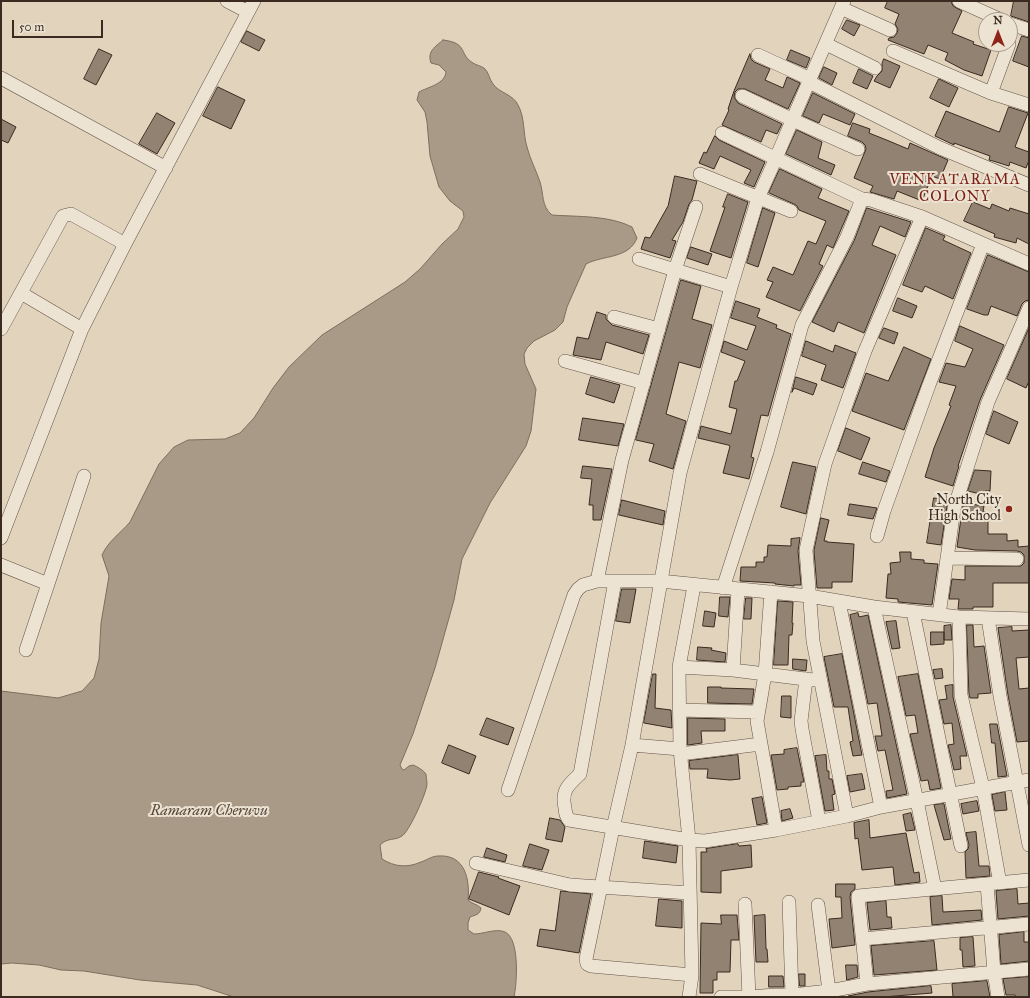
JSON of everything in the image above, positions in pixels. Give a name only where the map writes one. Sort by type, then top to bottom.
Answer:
[{"type":"street","points":[[1,538],[82,329],[125,244],[251,6],[227,1]]},
{"type":"street","points":[[959,1],[983,12]]},
{"type":"street","points":[[692,975],[591,966],[587,964],[586,959],[632,745],[680,473],[731,287],[758,198],[843,4],[890,30]]},
{"type":"street","points":[[1018,27],[1029,30]]},
{"type":"street","points":[[826,44],[876,68]]},
{"type":"street","points":[[893,51],[991,92],[1029,105]]},
{"type":"street","points":[[991,92],[1007,52]]},
{"type":"street","points":[[758,55],[940,148],[1029,185]]},
{"type":"street","points":[[1,78],[166,168]]},
{"type":"street","points":[[742,96],[858,149]]},
{"type":"street","points":[[722,133],[862,199],[871,200],[922,217],[1029,264]]},
{"type":"street","points":[[700,174],[791,211]]},
{"type":"street","points":[[723,588],[767,452],[802,325],[847,237],[862,199]]},
{"type":"street","points":[[597,581],[622,460],[675,270],[696,207]]},
{"type":"street","points":[[1,329],[63,216],[66,214],[71,214],[125,244]]},
{"type":"street","points":[[847,816],[813,642],[806,550],[825,464],[866,351],[922,217]]},
{"type":"street","points":[[877,536],[884,511],[929,385],[983,244]]},
{"type":"street","points":[[639,259],[731,287]]},
{"type":"street","points":[[21,293],[82,329]]},
{"type":"street","points":[[939,615],[954,509],[988,402],[1029,308]]},
{"type":"street","points":[[614,317],[659,328]]},
{"type":"street","points":[[565,361],[644,383]]},
{"type":"street","points":[[26,650],[84,476]]},
{"type":"street","points":[[947,558],[1016,559]]},
{"type":"street","points":[[1,565],[48,584]]},
{"type":"street","points":[[508,790],[574,595],[583,585],[597,581],[660,581],[694,586],[809,596],[874,607],[958,617],[1029,619]]},
{"type":"street","points":[[615,581],[580,774],[569,784],[563,795],[567,817],[569,820],[689,840],[705,841],[776,830],[847,816],[881,807],[1023,781]]},
{"type":"street","points":[[689,997],[692,975],[689,840],[680,751],[679,667],[694,586]]},
{"type":"street","points":[[733,670],[738,590]]},
{"type":"street","points":[[771,592],[765,674],[756,721],[776,830]]},
{"type":"street","points":[[839,602],[881,807]]},
{"type":"street","points":[[874,607],[917,800],[935,889]]},
{"type":"street","points":[[913,612],[949,794],[961,846]]},
{"type":"street","points":[[958,617],[961,695],[983,788],[999,878],[993,883],[991,927],[994,972],[998,997]]},
{"type":"street","points":[[988,618],[1000,696],[1023,781],[1029,845]]},
{"type":"street","points":[[679,667],[733,670],[821,681]]},
{"type":"street","points":[[806,679],[802,729],[819,821]]},
{"type":"street","points":[[679,710],[758,712]]},
{"type":"street","points":[[632,745],[680,751],[761,744]]},
{"type":"street","points":[[476,863],[570,885],[689,893]]},
{"type":"street","points":[[867,984],[858,896],[1029,880]]},
{"type":"street","points":[[789,902],[792,996]]},
{"type":"street","points":[[745,904],[749,997]]},
{"type":"street","points":[[818,905],[829,992]]},
{"type":"street","points":[[862,939],[1029,924]]},
{"type":"street","points":[[720,997],[792,996],[829,992],[867,984],[1029,969]]},
{"type":"water","name":"Ramaram Cheruvu","points":[[443,40],[451,41],[460,46],[468,60],[483,67],[496,87],[516,101],[522,115],[528,151],[540,182],[544,204],[548,211],[552,215],[603,218],[623,223],[632,227],[637,238],[628,250],[615,256],[586,264],[567,307],[563,322],[555,330],[534,341],[527,348],[524,354],[525,364],[536,389],[531,431],[526,446],[490,503],[462,559],[454,600],[435,668],[413,734],[400,765],[404,770],[413,765],[426,774],[427,784],[424,795],[417,812],[405,833],[402,836],[386,841],[380,845],[382,859],[396,865],[411,865],[438,856],[447,856],[460,864],[467,876],[468,900],[481,908],[478,913],[470,917],[468,930],[474,934],[494,931],[505,932],[510,936],[513,943],[516,962],[514,997],[234,997],[197,985],[140,980],[84,971],[61,970],[39,965],[12,963],[1,964],[1,691],[58,698],[82,691],[94,678],[99,659],[101,623],[109,576],[102,555],[111,541],[130,522],[159,464],[174,447],[188,440],[225,439],[240,433],[254,418],[273,388],[289,367],[322,335],[405,282],[420,269],[442,244],[458,229],[464,217],[463,211],[450,201],[439,187],[430,156],[425,112],[417,100],[419,92],[436,85],[445,76],[446,72],[439,65],[431,63],[430,59],[432,50]]},
{"type":"building","points":[[888,1],[951,1],[953,6],[962,11],[952,33],[974,42],[973,44],[978,46],[978,52],[990,52],[982,76],[964,70],[945,60],[948,53],[928,45],[924,54],[888,40],[889,38],[894,37],[897,33],[898,29],[895,24],[899,14],[885,8]]},
{"type":"building","points":[[1014,1],[1029,1],[1029,22],[1018,18],[1018,12],[1012,12]]},
{"type":"building","points":[[847,20],[860,25],[854,36],[842,29]]},
{"type":"building","points":[[247,31],[265,40],[259,51],[241,42]]},
{"type":"building","points":[[1022,36],[1029,38],[1029,67],[1013,61],[1016,52],[1018,52]]},
{"type":"building","points":[[99,49],[112,55],[96,85],[84,79]]},
{"type":"building","points":[[791,50],[810,58],[806,68],[787,60]]},
{"type":"building","points":[[750,54],[751,59],[754,62],[770,69],[765,80],[783,88],[787,77],[800,83],[788,109],[745,89],[738,89],[735,92],[734,97],[738,103],[782,124],[777,134],[766,130],[761,142],[722,125],[729,110],[728,109],[734,91]]},
{"type":"building","points":[[884,59],[900,66],[890,88],[874,81],[882,71]]},
{"type":"building","points":[[824,67],[837,73],[832,85],[819,78]]},
{"type":"building","points":[[859,69],[873,76],[867,89],[853,83]]},
{"type":"building","points":[[939,79],[958,88],[949,107],[930,98]]},
{"type":"building","points":[[218,87],[245,100],[231,129],[203,116]]},
{"type":"building","points":[[813,93],[855,114],[850,125],[823,114],[819,123],[803,116]]},
{"type":"building","points":[[1009,107],[1028,113],[1015,147],[1029,152],[1029,160],[1026,168],[1010,162],[1009,166],[989,160],[990,156],[954,143],[954,145],[935,136],[946,111],[999,132]]},
{"type":"building","points":[[157,113],[175,123],[157,154],[139,144]]},
{"type":"building","points":[[1,119],[16,127],[8,143],[1,140]]},
{"type":"building","points":[[853,123],[870,129],[869,133],[908,149],[910,143],[948,160],[940,179],[932,176],[922,201],[897,191],[894,199],[870,192],[873,186],[854,178],[866,149],[862,142],[848,136]]},
{"type":"building","points":[[797,130],[822,142],[818,158],[835,165],[831,175],[786,154]]},
{"type":"building","points":[[715,136],[719,140],[765,162],[754,187],[744,183],[751,170],[720,156],[714,169],[699,163],[704,152],[706,153]]},
{"type":"building","points":[[780,169],[822,189],[818,198],[849,211],[833,248],[827,245],[819,264],[823,266],[800,311],[766,297],[773,282],[767,280],[773,267],[793,275],[808,241],[816,244],[826,221],[799,210],[794,204],[769,193]]},
{"type":"building","points":[[675,176],[697,181],[692,200],[689,204],[683,222],[672,240],[676,241],[670,258],[641,249],[645,237],[650,238],[668,206]]},
{"type":"building","points":[[728,194],[748,202],[731,258],[710,251]]},
{"type":"building","points":[[973,202],[990,209],[992,204],[1009,211],[1010,208],[1029,214],[1029,244],[1017,238],[1016,243],[994,237],[995,234],[964,221]]},
{"type":"building","points":[[763,208],[775,213],[758,267],[747,263]]},
{"type":"building","points":[[867,208],[911,222],[905,237],[880,226],[872,245],[896,255],[864,333],[838,322],[834,332],[812,322],[854,241]]},
{"type":"building","points":[[926,228],[945,236],[943,240],[971,253],[953,299],[925,286],[922,292],[903,285]]},
{"type":"building","points":[[691,247],[712,254],[708,265],[687,258]]},
{"type":"building","points":[[988,255],[1029,272],[1029,300],[1022,304],[1017,316],[991,306],[988,315],[967,309]]},
{"type":"building","points":[[681,280],[701,286],[692,319],[712,325],[700,368],[679,362],[666,414],[686,421],[673,469],[649,461],[654,444],[636,440]]},
{"type":"building","points":[[898,298],[917,306],[912,318],[893,311]]},
{"type":"building","points":[[736,301],[760,309],[757,317],[777,325],[776,328],[791,334],[768,416],[761,415],[751,457],[754,458],[749,479],[723,473],[730,446],[698,438],[701,426],[731,434],[737,409],[729,407],[735,381],[737,381],[745,361],[721,352],[724,341],[747,350],[756,326],[731,318]]},
{"type":"building","points":[[597,312],[606,315],[606,319],[612,325],[649,335],[643,354],[606,342],[601,360],[573,355],[577,337],[588,339]]},
{"type":"building","points":[[960,326],[1004,345],[980,400],[958,466],[953,486],[925,477],[934,448],[951,406],[949,405],[956,386],[939,382],[946,363],[965,367],[973,349],[955,341]]},
{"type":"building","points":[[884,328],[898,333],[894,344],[879,338]]},
{"type":"building","points":[[1029,328],[1029,381],[1026,388],[1007,379]]},
{"type":"building","points":[[806,341],[833,352],[835,345],[856,353],[843,388],[821,380],[826,365],[802,356]]},
{"type":"building","points":[[904,347],[931,359],[904,430],[852,411],[866,373],[888,381]]},
{"type":"building","points":[[591,377],[620,385],[614,403],[586,394]]},
{"type":"building","points":[[796,377],[817,384],[813,395],[794,388],[792,392]]},
{"type":"building","points":[[994,411],[1018,422],[1009,444],[986,434]]},
{"type":"building","points":[[583,418],[624,424],[618,446],[579,440]]},
{"type":"building","points":[[846,428],[870,438],[861,460],[838,451]]},
{"type":"building","points":[[793,462],[816,467],[806,514],[781,507]]},
{"type":"building","points":[[863,462],[890,471],[886,482],[859,474]]},
{"type":"building","points":[[583,466],[612,469],[601,520],[593,520],[593,505],[589,505],[592,479],[581,478]]},
{"type":"building","points":[[975,470],[991,471],[990,491],[985,491],[984,495],[968,491]]},
{"type":"building","points":[[934,498],[948,500],[941,545],[927,543]]},
{"type":"building","points":[[622,500],[665,511],[663,525],[619,515]]},
{"type":"building","points":[[964,503],[984,506],[983,512],[988,512],[988,534],[1007,534],[1007,541],[1018,540],[1018,547],[1029,546],[1029,583],[993,583],[993,607],[958,609],[959,599],[949,599],[952,579],[965,580],[965,566],[1021,566],[1024,563],[1024,555],[1017,551],[975,550],[957,547]]},
{"type":"building","points":[[850,504],[877,508],[873,519],[848,515]]},
{"type":"building","points":[[821,518],[829,520],[824,541],[854,544],[852,582],[832,582],[832,588],[817,588],[814,551]]},
{"type":"building","points":[[800,538],[798,551],[801,585],[794,586],[775,583],[740,581],[741,567],[756,567],[756,562],[764,562],[764,557],[767,557],[768,545],[791,546],[791,539]]},
{"type":"building","points":[[900,552],[911,552],[911,559],[924,560],[924,563],[938,564],[932,605],[898,602],[898,599],[886,598],[888,574],[891,574],[890,563],[900,562]]},
{"type":"building","points":[[622,589],[636,589],[630,623],[616,621]]},
{"type":"building","points":[[720,597],[730,597],[728,617],[719,616]]},
{"type":"building","points":[[746,598],[752,598],[751,619],[744,619]]},
{"type":"building","points":[[778,601],[793,602],[793,623],[792,635],[789,635],[788,665],[774,665]]},
{"type":"building","points":[[705,611],[716,613],[714,627],[703,626]]},
{"type":"building","points":[[858,613],[859,617],[868,615],[907,794],[887,798],[886,791],[893,790],[885,750],[878,751],[875,736],[882,736],[877,703],[868,704],[850,615]]},
{"type":"building","points":[[896,621],[900,648],[892,649],[886,622]]},
{"type":"building","points":[[951,625],[952,640],[944,640],[944,626]]},
{"type":"building","points":[[967,625],[973,625],[974,647],[984,646],[991,693],[978,694],[978,698],[970,698],[969,694]]},
{"type":"building","points":[[1012,627],[1012,631],[1029,630],[1029,657],[1016,658],[1019,689],[1029,688],[1029,741],[1017,742],[998,628]]},
{"type":"building","points":[[931,632],[944,632],[944,644],[931,645]]},
{"type":"building","points":[[698,647],[712,648],[711,650],[726,653],[725,662],[697,660]]},
{"type":"building","points":[[842,654],[862,755],[853,756],[850,742],[853,741],[848,707],[834,707],[824,657]]},
{"type":"building","points":[[793,659],[807,660],[806,671],[793,669]]},
{"type":"building","points":[[942,669],[943,678],[935,679],[933,670]]},
{"type":"building","points":[[653,674],[656,674],[655,708],[671,710],[672,728],[644,723]]},
{"type":"building","points":[[918,674],[941,788],[930,790],[928,780],[921,781],[910,734],[918,733],[915,715],[906,716],[898,677]]},
{"type":"building","points":[[953,685],[953,697],[967,756],[960,756],[961,769],[954,770],[948,745],[954,744],[952,723],[944,724],[939,700],[947,699],[945,686]]},
{"type":"building","points":[[708,687],[754,689],[752,704],[708,703]]},
{"type":"building","points":[[782,696],[791,696],[791,718],[781,717]]},
{"type":"building","points":[[487,718],[514,728],[508,745],[480,735]]},
{"type":"building","points":[[688,718],[725,719],[725,731],[701,731],[702,743],[688,745]]},
{"type":"building","points":[[990,724],[997,724],[1007,776],[998,777],[995,743],[992,743]]},
{"type":"building","points":[[449,745],[476,756],[469,774],[442,763]]},
{"type":"building","points":[[797,748],[804,782],[801,782],[801,786],[777,790],[771,755],[784,754],[784,750]]},
{"type":"building","points":[[738,755],[740,779],[730,780],[707,778],[708,769],[690,769],[689,761]]},
{"type":"building","points":[[826,755],[827,771],[829,771],[829,779],[832,779],[835,794],[832,795],[834,810],[825,811],[815,756]]},
{"type":"building","points":[[862,774],[865,789],[850,792],[847,776]]},
{"type":"building","points":[[1005,792],[1007,810],[995,811],[992,795]]},
{"type":"building","points":[[762,797],[767,823],[757,825],[752,799]]},
{"type":"building","points":[[977,801],[979,811],[963,814],[961,804]]},
{"type":"building","points":[[944,804],[951,839],[944,840],[934,805]]},
{"type":"building","points":[[790,809],[793,818],[782,821],[781,811]]},
{"type":"building","points":[[911,813],[915,830],[906,831],[903,815]]},
{"type":"building","points":[[550,818],[560,820],[565,827],[562,842],[546,839]]},
{"type":"building","points":[[869,820],[870,838],[906,833],[914,873],[919,872],[920,882],[895,885],[893,867],[862,870],[858,838],[855,839],[854,823]]},
{"type":"building","points":[[976,832],[979,866],[989,866],[990,876],[966,878],[965,852],[969,845],[966,833]]},
{"type":"building","points":[[645,841],[678,846],[676,863],[643,858]]},
{"type":"building","points":[[530,844],[549,850],[542,870],[523,866]]},
{"type":"building","points":[[738,844],[739,846],[751,845],[752,867],[721,871],[721,893],[701,892],[701,852],[707,852],[706,849]]},
{"type":"building","points":[[487,848],[507,855],[505,862],[484,857]]},
{"type":"building","points":[[479,872],[499,877],[498,878],[520,886],[509,915],[469,899]]},
{"type":"building","points":[[836,884],[855,884],[855,889],[851,892],[850,897],[855,945],[832,948],[829,919],[842,918],[841,897],[836,897]]},
{"type":"building","points":[[1017,889],[1018,904],[1029,903],[1029,916],[998,919],[996,891]]},
{"type":"building","points":[[561,891],[591,894],[579,953],[537,946],[540,929],[555,931]]},
{"type":"building","points":[[942,896],[943,912],[981,910],[982,920],[932,925],[930,897]]},
{"type":"building","points":[[659,899],[682,901],[682,928],[656,926]]},
{"type":"building","points":[[886,901],[887,917],[891,917],[892,928],[870,930],[867,903]]},
{"type":"building","points":[[721,915],[737,915],[739,940],[731,940],[730,972],[717,972],[717,980],[713,980],[713,993],[700,993],[701,923],[721,924]]},
{"type":"building","points":[[765,915],[768,962],[756,962],[754,916]]},
{"type":"building","points":[[1024,932],[1024,942],[1029,942],[1029,961],[1001,964],[999,935]]},
{"type":"building","points":[[973,937],[975,966],[963,967],[962,950],[960,950],[960,938]]},
{"type":"building","points":[[934,941],[937,970],[874,975],[871,946]]},
{"type":"building","points":[[846,965],[857,965],[858,977],[847,980]]},
{"type":"building","points":[[799,974],[805,974],[805,986],[800,986]]},
{"type":"building","points":[[769,976],[783,976],[784,987],[769,987]]},
{"type":"building","points":[[1029,977],[1029,997],[1006,995],[1003,979]]},
{"type":"building","points":[[987,981],[990,997],[953,997],[952,984]]},
{"type":"building","points":[[931,986],[932,993],[883,997],[848,997],[868,992]]},
{"type":"place","name":"North City High School","points":[[1009,509]]},
{"type":"district","name":"VENKATARAMA COLONY","points":[[955,188]]}]
